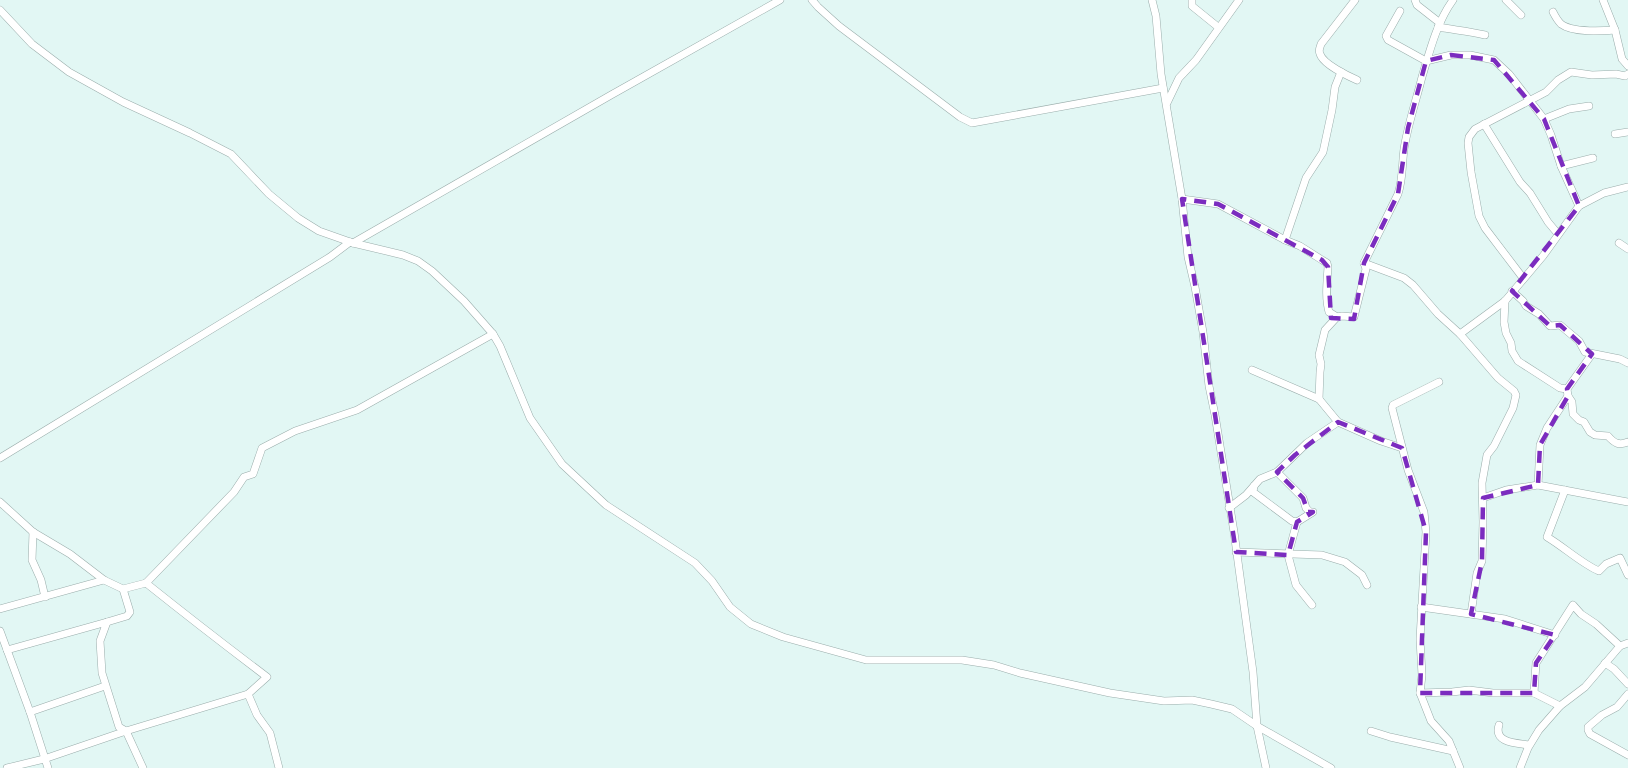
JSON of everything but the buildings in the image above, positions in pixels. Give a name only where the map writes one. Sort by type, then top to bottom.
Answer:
[{"type":"street","points":[[0,458],[330,258],[351,243],[780,0]]},
{"type":"street","points":[[812,0],[839,26],[960,117],[972,123],[1163,88]]},
{"type":"street","points":[[1152,0],[1156,16],[1163,88],[1182,199],[1188,257],[1203,332],[1209,386],[1236,552],[1257,726],[1266,768]]},
{"type":"street","points":[[1192,0],[1192,6],[1218,27]]},
{"type":"street","points":[[1166,104],[1179,78],[1196,60],[1239,0]]},
{"type":"street","points":[[1355,0],[1319,50],[1323,60],[1357,80]]},
{"type":"street","points":[[1415,0],[1417,5],[1439,25],[1485,35]]},
{"type":"street","points":[[1319,399],[1322,364],[1319,355],[1325,330],[1337,317],[1354,317],[1366,269],[1364,263],[1401,185],[1408,128],[1426,62],[1439,25],[1454,0]]},
{"type":"street","points":[[1506,0],[1521,15]]},
{"type":"street","points":[[1603,0],[1615,30],[1622,59],[1628,66]]},
{"type":"street","points":[[0,10],[32,44],[69,72],[123,102],[231,154],[268,194],[298,218],[319,231],[351,243],[403,255],[418,261],[432,271],[493,334],[530,418],[562,464],[606,505],[695,563],[712,581],[730,607],[751,624],[783,637],[866,660],[973,662],[1110,693],[1164,701],[1192,700],[1232,709],[1257,726],[1331,768]]},
{"type":"street","points":[[1400,11],[1386,38],[1426,62],[1450,55],[1470,56],[1494,60],[1509,74],[1544,119],[1579,206]]},
{"type":"street","points":[[1552,12],[1562,25],[1572,28],[1593,32],[1615,30]]},
{"type":"street","points":[[1285,240],[1306,178],[1323,152],[1335,87],[1341,72]]},
{"type":"street","points":[[1523,278],[1485,228],[1479,216],[1471,172],[1469,137],[1475,129],[1546,93],[1558,80],[1571,72],[1592,75],[1625,76],[1628,74]]},
{"type":"street","points":[[1544,119],[1589,106]]},
{"type":"street","points":[[1484,124],[1520,182],[1558,234]]},
{"type":"street","points":[[1616,134],[1628,132]]},
{"type":"street","points":[[1561,166],[1593,158]]},
{"type":"street","points":[[1460,334],[1504,301],[1543,256],[1579,206],[1604,193],[1628,187]]},
{"type":"street","points":[[1182,199],[1218,204],[1300,246],[1327,264],[1327,305],[1329,312],[1337,317]]},
{"type":"street","points":[[1619,243],[1628,249]]},
{"type":"street","points":[[1364,263],[1404,278],[1413,285],[1516,395],[1513,408],[1487,455],[1482,483],[1482,561],[1477,573],[1471,614]]},
{"type":"street","points":[[1512,291],[1550,326],[1560,325],[1579,341],[1585,352],[1620,359],[1628,363]]},
{"type":"street","points":[[1504,301],[1506,333],[1518,362],[1567,393],[1572,402],[1573,414],[1584,422],[1590,432],[1595,435],[1608,436],[1620,445],[1628,442]]},
{"type":"street","points":[[0,502],[33,532],[70,554],[104,580],[123,589],[146,583],[234,492],[244,477],[253,474],[262,448],[295,431],[357,410],[493,334]]},
{"type":"street","points":[[1538,485],[1540,445],[1547,428],[1592,354]]},
{"type":"street","points":[[1252,370],[1319,399],[1338,422],[1402,448]]},
{"type":"street","points":[[1439,382],[1393,405],[1393,410],[1414,488],[1424,512],[1426,532],[1421,607],[1420,693],[1431,721],[1449,741],[1460,768]]},
{"type":"street","points":[[1229,508],[1260,479],[1277,472],[1307,443],[1338,422]]},
{"type":"street","points":[[1277,472],[1303,498],[1306,508],[1312,512],[1297,522],[1288,555],[1296,585],[1312,605]]},
{"type":"street","points":[[1483,498],[1506,490],[1538,485],[1628,502]]},
{"type":"street","points":[[1254,486],[1253,492],[1292,521],[1297,522]]},
{"type":"street","points":[[1565,490],[1547,537],[1599,571],[1606,564],[1620,558],[1628,575]]},
{"type":"street","points":[[33,532],[32,560],[41,580],[45,597]]},
{"type":"street","points":[[1236,552],[1322,555],[1345,562],[1362,575],[1367,585]]},
{"type":"street","points":[[0,609],[104,580]]},
{"type":"street","points":[[7,768],[44,759],[248,694],[267,677],[146,583]]},
{"type":"street","points":[[7,650],[127,616],[130,612],[123,589]]},
{"type":"street","points":[[1534,693],[1536,663],[1574,605],[1581,614],[1620,646]]},
{"type":"street","points":[[1421,607],[1505,619],[1555,635]]},
{"type":"street","points":[[107,622],[100,641],[105,686],[119,727],[126,731],[142,768]]},
{"type":"street","points":[[0,631],[48,768]]},
{"type":"street","points":[[1520,768],[1539,730],[1560,706],[1584,687],[1620,646],[1628,643]]},
{"type":"street","points":[[1605,663],[1628,684]]},
{"type":"street","points":[[30,712],[105,686]]},
{"type":"street","points":[[1420,693],[1469,690],[1493,693],[1534,693],[1560,706]]},
{"type":"street","points":[[248,694],[256,715],[270,733],[279,768]]},
{"type":"street","points":[[1628,694],[1617,707],[1602,715],[1588,727],[1590,734],[1628,755]]},
{"type":"street","points":[[1499,725],[1497,730],[1499,737],[1505,741],[1530,745]]},
{"type":"street","points":[[1371,731],[1453,751]]},
{"type":"highlighted area","points":[[1451,55],[1494,60],[1544,119],[1579,206],[1512,291],[1550,326],[1560,325],[1592,354],[1567,389],[1568,396],[1540,445],[1538,485],[1483,498],[1482,561],[1471,614],[1555,635],[1536,663],[1534,693],[1420,693],[1426,532],[1402,448],[1338,422],[1277,472],[1303,498],[1308,512],[1313,512],[1297,522],[1288,555],[1236,552],[1182,199],[1218,204],[1322,260],[1328,267],[1331,318],[1354,319],[1364,263],[1398,194],[1408,128],[1426,61]]}]
